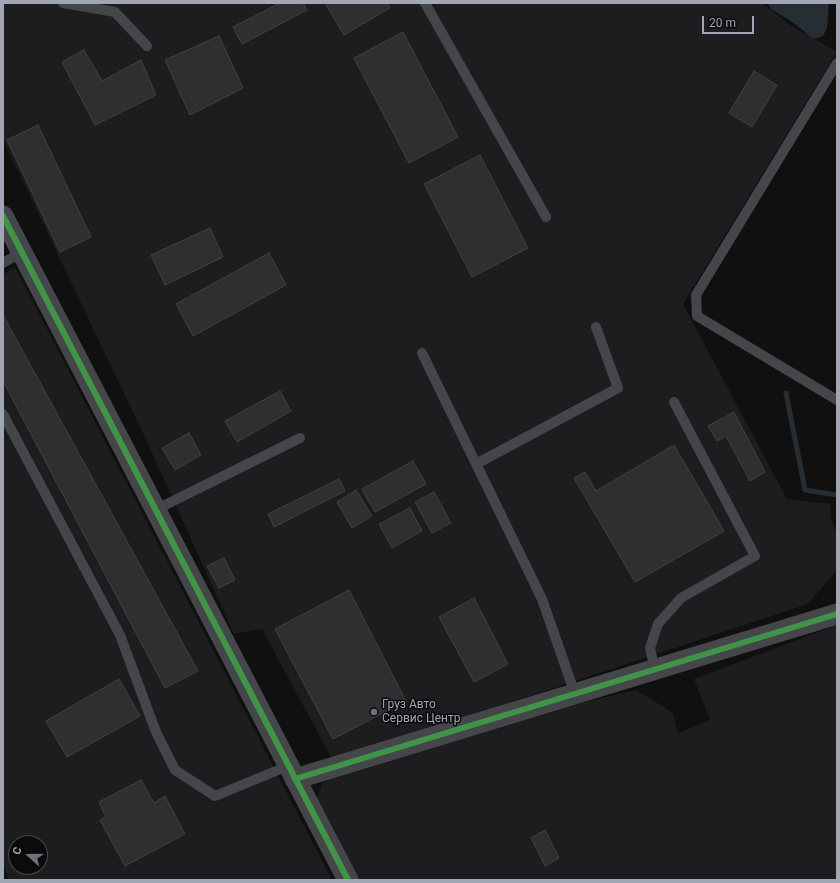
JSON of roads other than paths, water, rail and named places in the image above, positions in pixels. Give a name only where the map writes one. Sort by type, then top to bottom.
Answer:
[{"type":"street","points":[[3,216],[291,773],[348,880]]},
{"type":"street","points":[[291,773],[575,694],[835,618]]},
{"type":"lane","points":[[63,3],[115,12],[147,46]]},
{"type":"lane","points":[[425,3],[546,217]]},
{"type":"lane","points":[[837,63],[696,295],[697,316],[837,400]]},
{"type":"lane","points":[[3,263],[22,252]]},
{"type":"lane","points":[[476,464],[618,388],[596,327]]},
{"type":"lane","points":[[422,354],[542,599],[575,694]]},
{"type":"lane","points":[[655,670],[650,648],[658,624],[681,598],[755,556],[674,402]]},
{"type":"lane","points":[[3,414],[120,635],[156,732],[175,770],[215,796],[291,773]]},
{"type":"lane","points":[[155,510],[300,438]]},
{"type":"waterway","points":[[786,393],[805,490],[837,495]]},
{"type":"place","name":"Груз Авто Сервис Центр","points":[[374,712]]}]
